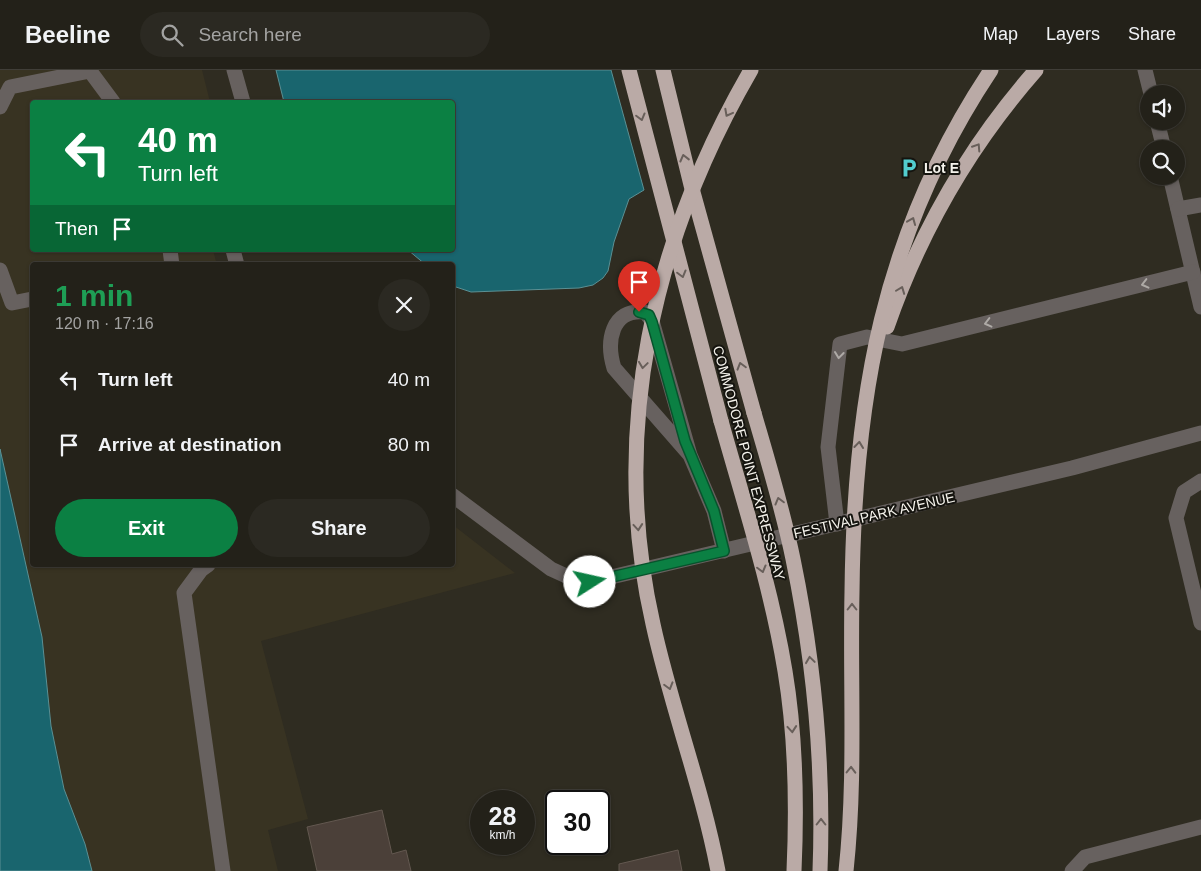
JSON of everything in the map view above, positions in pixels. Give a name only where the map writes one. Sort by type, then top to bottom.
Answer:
[{"type":"highway","name":"COMMODORE POINT EXPRESSWAY","points":[[629,70],[769,597],[785,671],[795,773],[794,871]]},
{"type":"highway","name":"COMMODORE POINT EXPRESSWAY","points":[[663,70],[691,186],[792,557],[808,644],[819,750],[820,871]]},
{"type":"highway","points":[[718,871],[706,817],[663,667],[648,602],[637,514],[637,426],[640,384],[647,339],[657,293],[671,246],[688,198],[709,151],[751,70]]},
{"type":"highway","points":[[846,871],[851,782],[852,552],[855,484],[862,420],[877,335],[888,291],[904,242],[946,146],[991,70]]},
{"type":"highway","points":[[862,420],[875,365],[892,315],[925,235],[951,187],[981,140],[1036,70]]},
{"type":"street","points":[[234,70],[242,100]]},
{"type":"street","points":[[1145,70],[1149,85]]},
{"type":"street","points":[[0,107],[10,87],[90,71],[112,100]]},
{"type":"street","points":[[1172,185],[1201,307]]},
{"type":"street","points":[[1178,210],[1201,204]]},
{"type":"street","points":[[0,270],[12,304],[30,300]]},
{"type":"street","points":[[837,524],[828,447],[840,344],[867,337],[902,344],[1193,272]]},
{"type":"street","points":[[690,455],[614,368],[610,350],[612,330],[616,323],[631,313],[645,312],[652,322],[690,455],[714,511],[724,551]]},
{"type":"street","name":"FESTIVAL PARK AVENUE","points":[[455,497],[550,569],[575,580],[590,582],[1072,468],[1201,433]]},
{"type":"street","points":[[1201,481],[1184,492],[1176,518],[1201,623]]},
{"type":"street","points":[[205,567],[184,593],[223,871]]},
{"type":"street","points":[[1072,871],[1084,857],[1201,827]]},
{"type":"shaded area","points":[[0,70],[202,70],[210,100],[30,100],[30,252],[214,252],[216,262],[30,262],[30,567],[455,567],[455,527],[515,573],[261,641],[308,819],[268,830],[278,871],[92,871],[85,844],[64,789],[51,726],[42,636],[0,449]]},
{"type":"water","points":[[276,70],[611,70],[644,190],[629,199],[614,242],[608,271],[603,278],[593,285],[579,288],[471,292],[455,287],[455,262],[422,262],[410,252],[455,252],[455,100],[284,100]]},
{"type":"water","points":[[0,449],[42,637],[51,726],[64,789],[85,844],[92,871],[0,871]]},
{"type":"building","points":[[382,810],[392,854],[406,850],[411,871],[317,871],[307,827]]},
{"type":"building","points":[[678,850],[682,871],[619,871],[619,864]]},
{"type":"place","name":"Lot E","points":[[909,168]]},
{"type":"route","points":[[590,582],[724,551],[714,511],[685,441],[652,322],[649,315],[645,312],[639,312]]}]
